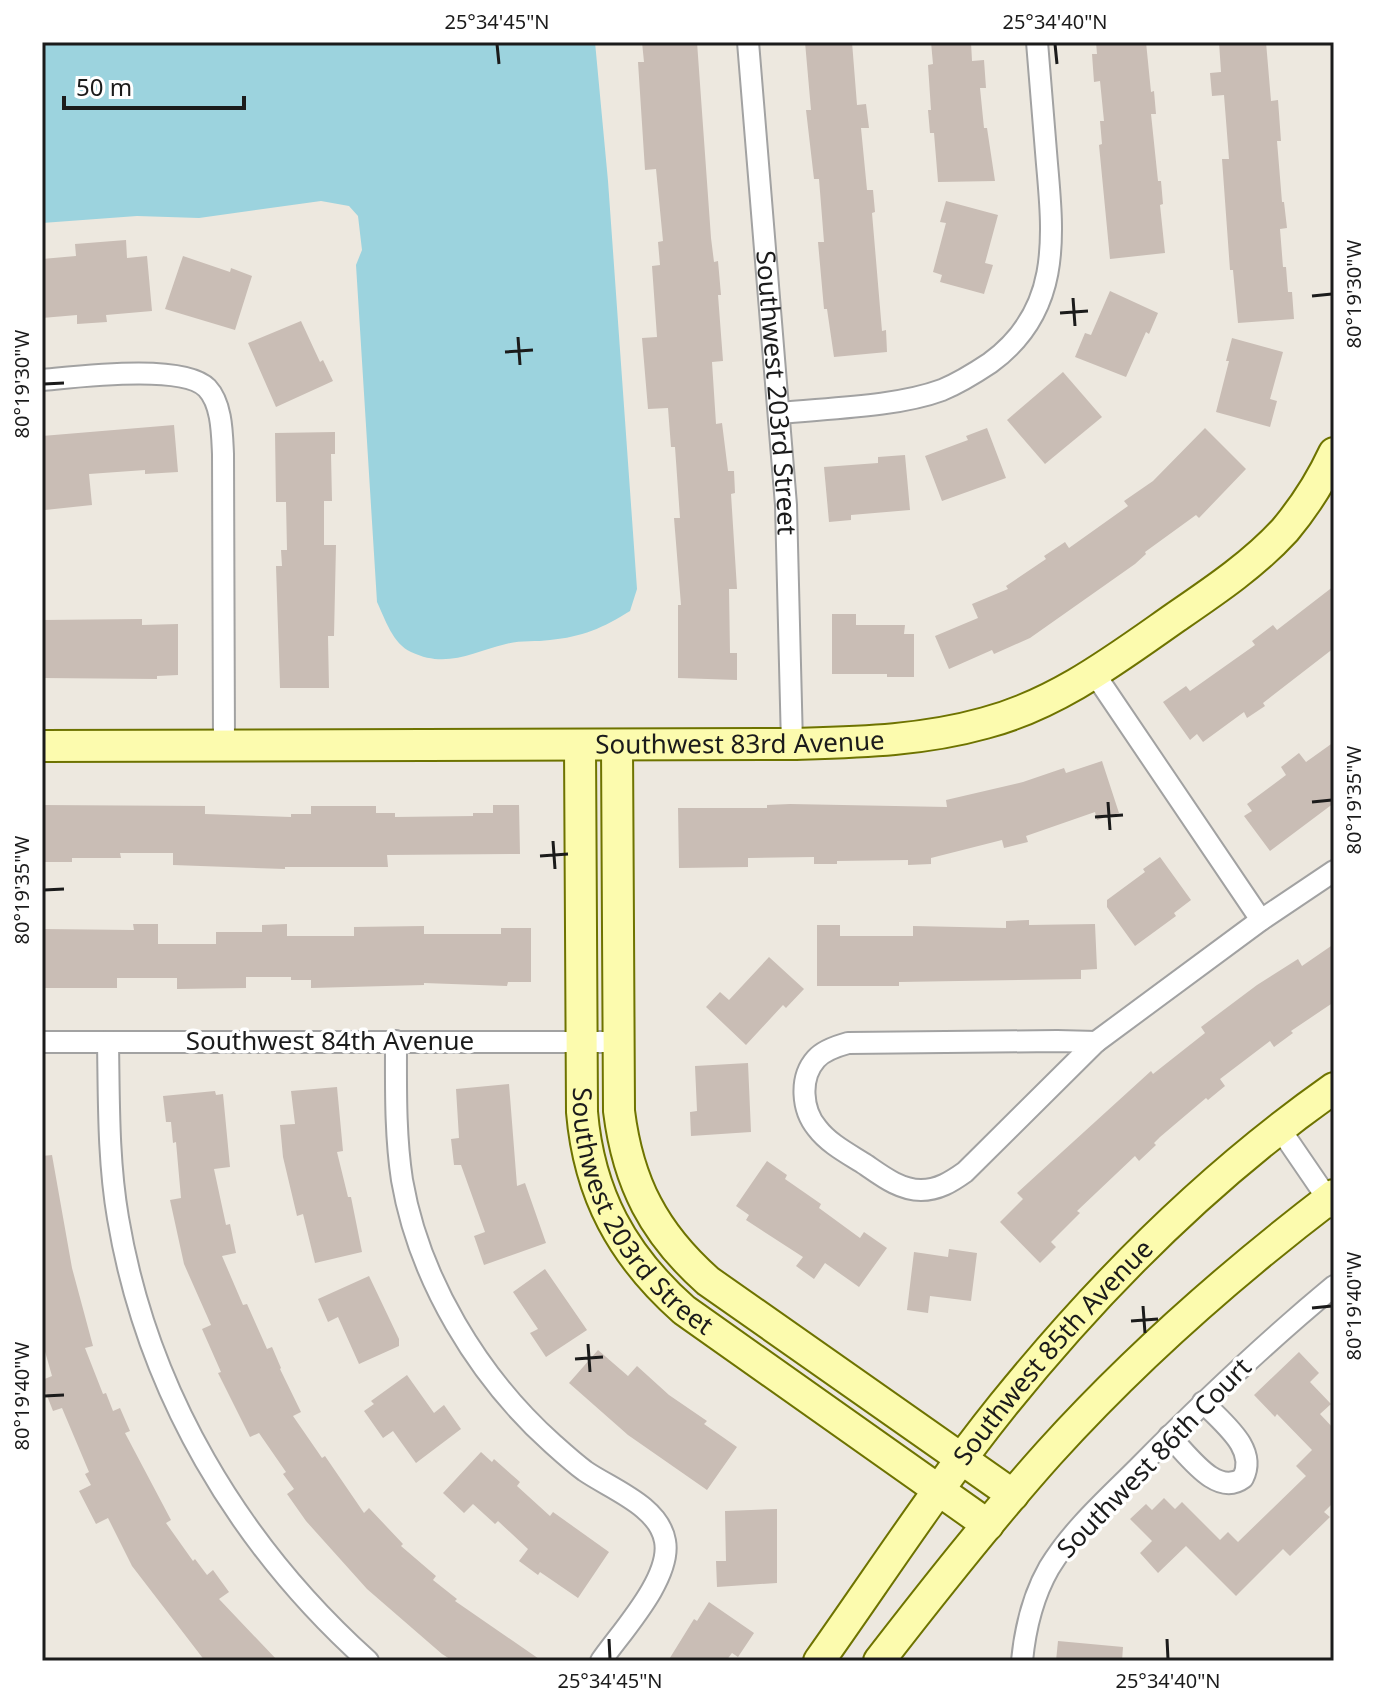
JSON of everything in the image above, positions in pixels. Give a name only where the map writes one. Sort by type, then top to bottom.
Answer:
[{"type":"street","name":"Southwest 203rd Street","points":[[748,42],[789,540],[792,744]]},
{"type":"street","points":[[779,413],[901,399],[942,390],[971,376],[1001,355],[1025,331],[1035,314],[1047,275],[1052,232],[1037,42]]},
{"type":"street","points":[[42,380],[167,373],[206,386],[218,410],[222,437],[224,746]]},
{"type":"street","name":"Southwest 83rd Avenue","points":[[42,746],[792,744],[888,742],[955,731],[1044,703],[1191,607],[1264,551],[1303,506],[1324,475],[1334,453]]},
{"type":"street","points":[[1094,673],[1261,920]]},
{"type":"street","name":"Southwest 203rd Street","points":[[580,746],[583,1130],[595,1182],[623,1242],[660,1289],[709,1329],[988,1525]]},
{"type":"street","name":"Southwest 203rd Street","points":[[617,746],[619,1111],[626,1153],[654,1219],[679,1255],[732,1299],[1013,1495]]},
{"type":"street","points":[[1096,1042],[848,1043],[816,1058],[807,1076],[806,1107],[809,1117],[825,1137],[884,1178],[899,1186],[918,1190],[941,1187],[965,1172],[1096,1042],[1261,920],[1334,871]]},
{"type":"street","points":[[396,1041],[402,1179],[418,1238],[443,1298],[484,1366],[518,1408],[583,1469],[652,1517],[664,1536],[666,1554],[658,1579],[601,1661]]},
{"type":"street","name":"Southwest 84th Avenue","points":[[42,1042],[618,1042]]},
{"type":"street","points":[[108,1042],[117,1215],[135,1296],[175,1404],[215,1482],[259,1544],[321,1617],[368,1661]]},
{"type":"street","name":"Southwest 85th Avenue","points":[[819,1661],[938,1491],[1052,1346],[1113,1279],[1219,1180],[1334,1088]]},
{"type":"street","points":[[879,1661],[1013,1495],[1076,1425],[1144,1358],[1243,1269],[1332,1200],[1280,1129]]},
{"type":"street","name":"Southwest 86th Court","points":[[1022,1661],[1026,1633],[1039,1589],[1058,1556],[1102,1504],[1203,1402],[1334,1286]]},
{"type":"street","points":[[1169,1436],[1213,1480],[1230,1484],[1243,1478],[1248,1459],[1245,1448],[1203,1402]]},
{"type":"water","points":[[42,42],[595,42],[637,589],[630,611],[582,634],[562,639],[511,643],[448,659],[424,657],[399,643],[377,602],[356,265],[362,250],[358,216],[349,206],[321,201],[199,218],[137,216],[42,223]]},
{"type":"building","points":[[642,42],[697,42],[711,238],[714,262],[718,261],[721,295],[718,295],[723,361],[712,362],[716,424],[722,423],[728,471],[734,471],[735,493],[731,494],[737,589],[729,589],[730,653],[737,653],[737,680],[678,678],[678,605],[681,605],[674,518],[680,518],[675,447],[671,447],[668,408],[648,409],[642,338],[657,337],[652,266],[660,265],[658,242],[663,241],[656,169],[645,170],[638,62],[644,62]]},
{"type":"building","points":[[805,42],[852,42],[857,105],[866,104],[869,128],[861,128],[867,190],[873,190],[875,212],[872,213],[882,331],[886,330],[887,352],[834,357],[827,309],[824,309],[818,242],[824,242],[819,179],[814,179],[806,110],[811,110]]},
{"type":"building","points":[[931,42],[971,42],[972,61],[984,60],[986,88],[980,88],[984,128],[987,128],[995,181],[938,182],[934,133],[930,133],[928,110],[931,110],[928,65],[933,64]]},
{"type":"building","points":[[1096,42],[1146,42],[1151,92],[1154,91],[1156,114],[1151,114],[1158,181],[1161,181],[1165,253],[1110,259],[1099,145],[1102,144],[1100,121],[1104,121],[1100,81],[1094,82],[1092,54],[1097,54]]},
{"type":"building","points":[[1219,42],[1266,42],[1271,101],[1278,100],[1281,141],[1277,141],[1287,228],[1280,229],[1283,267],[1286,267],[1288,292],[1292,292],[1294,319],[1238,323],[1233,270],[1230,270],[1222,159],[1229,159],[1224,95],[1212,96],[1210,73],[1221,72]]},
{"type":"building","points":[[946,201],[998,215],[985,263],[993,265],[984,294],[940,282],[942,275],[933,272],[946,223],[940,222]]},
{"type":"building","points":[[126,240],[127,258],[147,256],[152,311],[106,315],[107,322],[77,324],[77,315],[42,318],[42,259],[76,256],[75,244]]},
{"type":"building","points":[[183,256],[252,276],[235,330],[165,309]]},
{"type":"building","points":[[1110,291],[1158,313],[1126,377],[1075,357],[1085,333],[1091,335]]},
{"type":"building","points":[[301,321],[320,362],[323,360],[333,381],[276,407],[248,343]]},
{"type":"building","points":[[1232,338],[1283,352],[1270,399],[1277,401],[1270,427],[1216,412]]},
{"type":"building","points":[[1063,372],[1102,417],[1045,464],[1007,420]]},
{"type":"building","points":[[174,425],[178,472],[145,474],[145,470],[89,474],[92,505],[45,510],[42,436]]},
{"type":"building","points":[[987,428],[1006,478],[942,501],[925,456],[968,440],[966,436]]},
{"type":"building","points":[[1205,428],[1246,469],[1199,518],[1196,515],[1145,552],[1135,564],[1030,638],[949,669],[935,636],[978,618],[972,604],[1008,589],[1006,586],[1046,559],[1044,556],[1065,542],[1069,548],[1128,506],[1124,501],[1153,481]]},
{"type":"building","points":[[335,432],[335,454],[331,454],[332,501],[324,501],[324,545],[336,545],[334,636],[328,636],[329,688],[280,688],[276,566],[282,566],[281,550],[287,550],[286,502],[276,502],[275,433]]},
{"type":"building","points":[[905,455],[910,510],[851,515],[851,520],[829,522],[824,467],[878,463],[878,457]]},
{"type":"building","points":[[1334,586],[1334,648],[1247,718],[1244,712],[1203,742],[1197,734],[1190,740],[1163,702],[1186,686],[1190,691],[1255,645],[1252,641],[1273,625],[1277,630]]},
{"type":"building","points":[[832,614],[856,614],[856,625],[905,625],[904,634],[914,634],[914,677],[832,674]]},
{"type":"building","points":[[142,619],[142,625],[178,624],[178,675],[157,676],[157,679],[42,678],[42,620]]},
{"type":"building","points":[[1334,742],[1334,803],[1270,851],[1244,816],[1252,811],[1247,804],[1286,775],[1281,767],[1299,753],[1306,762]]},
{"type":"building","points":[[1102,761],[1119,813],[1097,820],[1095,812],[1026,836],[1028,842],[1004,848],[1002,840],[931,858],[931,864],[908,865],[908,860],[814,864],[814,857],[748,858],[748,867],[679,868],[678,808],[767,808],[767,805],[790,804],[947,807],[946,800],[1023,782],[1064,768],[1066,773]]},
{"type":"building","points":[[42,805],[205,806],[205,814],[291,817],[291,814],[311,814],[311,806],[376,806],[376,813],[395,813],[395,817],[473,816],[473,813],[493,813],[493,805],[519,805],[520,854],[387,855],[388,867],[285,869],[173,865],[173,853],[120,853],[121,858],[72,858],[72,862],[42,862]]},
{"type":"building","points":[[1160,857],[1191,900],[1174,913],[1176,916],[1135,946],[1107,907],[1107,900]]},
{"type":"building","points":[[1029,920],[1029,925],[1095,924],[1097,969],[1081,970],[1081,979],[817,986],[817,925],[840,925],[840,936],[913,936],[913,926],[1006,928],[1006,921]]},
{"type":"building","points":[[133,924],[158,924],[158,944],[216,944],[216,932],[262,932],[262,925],[287,924],[287,936],[354,936],[354,927],[424,926],[424,934],[501,934],[501,928],[531,928],[531,982],[508,982],[507,986],[424,983],[311,988],[311,980],[246,977],[246,988],[177,989],[177,978],[117,978],[117,988],[42,988],[42,929],[134,930]]},
{"type":"building","points":[[1334,944],[1334,1002],[1291,1031],[1293,1033],[1274,1047],[1270,1041],[1220,1079],[1225,1086],[1160,1137],[1139,1161],[1135,1156],[1077,1211],[1080,1213],[1051,1242],[1056,1247],[1040,1263],[1000,1222],[1023,1199],[1017,1193],[1151,1071],[1153,1074],[1205,1033],[1201,1027],[1298,959],[1302,966]]},
{"type":"building","points":[[769,957],[804,989],[786,1008],[783,1005],[746,1045],[706,1007],[720,992],[729,1000]]},
{"type":"building","points":[[748,1063],[751,1132],[691,1136],[690,1112],[697,1111],[695,1066]]},
{"type":"building","points":[[509,1084],[517,1186],[525,1183],[546,1243],[484,1265],[474,1236],[485,1232],[461,1165],[454,1165],[451,1139],[459,1138],[456,1089]]},
{"type":"building","points":[[337,1087],[343,1151],[337,1152],[348,1197],[351,1197],[362,1252],[315,1263],[303,1214],[297,1216],[283,1157],[280,1125],[295,1124],[291,1091]]},
{"type":"building","points":[[215,1091],[216,1095],[223,1094],[230,1167],[214,1169],[226,1225],[230,1224],[236,1253],[222,1256],[243,1305],[247,1304],[267,1349],[272,1347],[301,1412],[293,1416],[364,1513],[369,1508],[403,1544],[401,1546],[436,1576],[433,1580],[457,1599],[455,1601],[542,1661],[453,1661],[442,1654],[367,1589],[306,1521],[287,1494],[294,1489],[283,1474],[286,1472],[259,1433],[250,1437],[218,1373],[221,1372],[202,1329],[211,1325],[184,1264],[170,1200],[181,1198],[176,1142],[173,1143],[171,1122],[166,1122],[163,1096]]},
{"type":"building","points":[[52,1155],[72,1268],[93,1346],[85,1348],[103,1394],[106,1393],[113,1411],[120,1408],[130,1431],[125,1433],[171,1520],[166,1523],[207,1575],[213,1570],[229,1592],[219,1599],[278,1661],[205,1661],[132,1566],[108,1518],[96,1524],[79,1491],[91,1485],[85,1474],[89,1472],[62,1408],[53,1411],[42,1383],[42,1380],[52,1376],[42,1341],[42,1156]]},
{"type":"building","points":[[767,1161],[787,1175],[785,1179],[821,1204],[819,1208],[860,1238],[864,1232],[887,1248],[859,1287],[825,1263],[814,1279],[796,1266],[803,1257],[746,1220],[749,1215],[736,1206]]},
{"type":"building","points":[[949,1249],[977,1253],[971,1301],[930,1296],[928,1313],[907,1310],[914,1252],[948,1257]]},
{"type":"building","points":[[545,1269],[587,1330],[546,1357],[530,1333],[538,1329],[513,1292]]},
{"type":"building","points":[[369,1276],[399,1339],[399,1346],[359,1364],[338,1317],[328,1322],[318,1299]]},
{"type":"building","points":[[598,1350],[628,1376],[637,1366],[669,1395],[707,1421],[704,1424],[737,1447],[707,1490],[628,1435],[569,1383]]},
{"type":"building","points":[[1299,1352],[1319,1373],[1310,1382],[1331,1404],[1320,1414],[1334,1429],[1334,1502],[1324,1512],[1330,1517],[1290,1556],[1283,1549],[1236,1596],[1186,1546],[1158,1573],[1140,1553],[1152,1541],[1130,1519],[1146,1504],[1152,1510],[1164,1498],[1175,1509],[1182,1502],[1220,1540],[1228,1532],[1238,1542],[1306,1476],[1296,1466],[1312,1450],[1254,1395]]},
{"type":"building","points":[[407,1375],[434,1413],[444,1405],[461,1429],[416,1463],[393,1431],[383,1438],[364,1411],[374,1404],[371,1401]]},
{"type":"building","points":[[481,1452],[520,1482],[517,1486],[550,1516],[553,1512],[609,1552],[578,1598],[519,1561],[528,1549],[498,1521],[495,1524],[473,1504],[464,1513],[443,1493]]},
{"type":"building","points":[[777,1509],[777,1583],[717,1587],[716,1561],[726,1561],[725,1511]]},
{"type":"building","points":[[709,1602],[754,1633],[738,1657],[732,1653],[726,1661],[668,1661],[694,1619],[697,1621]]},
{"type":"building","points":[[1058,1641],[1123,1647],[1122,1661],[1056,1661]]}]
